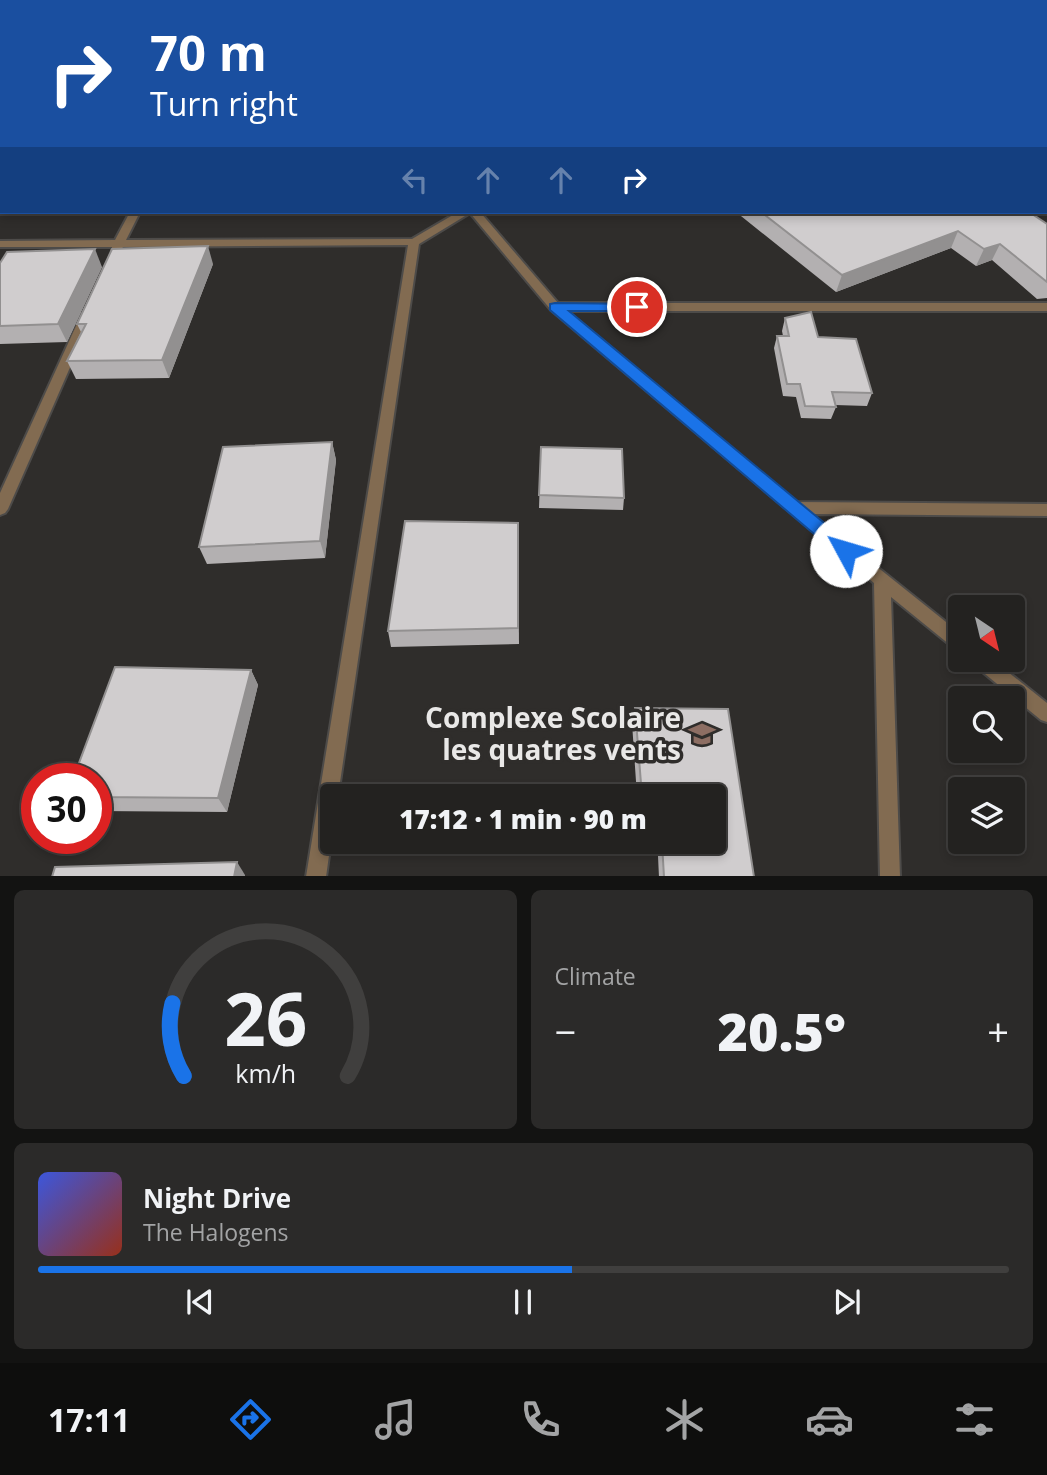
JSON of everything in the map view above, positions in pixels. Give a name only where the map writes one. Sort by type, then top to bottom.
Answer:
[{"type":"street","points":[[115,250],[134,214]]},
{"type":"street","points":[[0,244],[115,250],[414,242],[461,214]]},
{"type":"street","points":[[477,214],[555,307],[793,508],[948,633]]},
{"type":"street","points":[[316,876],[414,242]]},
{"type":"street","points":[[0,509],[90,307]]},
{"type":"street","points":[[555,307],[1047,307]]},
{"type":"street","points":[[793,508],[1047,510]]},
{"type":"street","points":[[882,580],[890,876]]},
{"type":"street","points":[[995,672],[1047,714]]},
{"type":"building","points":[[764,214],[1032,214],[1047,224],[1047,282],[1000,244],[984,249],[958,231],[842,275]]},
{"type":"building","points":[[208,246],[162,360],[67,361],[86,324],[77,324],[112,249]]},
{"type":"building","points":[[95,249],[58,324],[0,326],[0,263],[7,252]]},
{"type":"building","points":[[811,312],[818,337],[856,339],[872,393],[832,392],[836,407],[805,406],[800,384],[787,384],[777,336],[789,336],[785,318]]},
{"type":"building","points":[[332,442],[320,541],[199,547],[223,447]]},
{"type":"building","points":[[541,447],[622,449],[624,498],[539,495]]},
{"type":"building","points":[[405,521],[518,523],[518,628],[388,631]]},
{"type":"building","points":[[115,667],[251,670],[218,798],[112,797],[112,763],[79,763]]},
{"type":"building","points":[[635,708],[728,709],[754,876],[664,876],[663,854],[726,854],[726,784],[641,784]]},
{"type":"building","points":[[237,862],[234,876],[52,876],[55,867]]},
{"type":"place","name":"Complexe Scolaire les quatres vents","points":[[702,734]]},
{"type":"route","points":[[637,307],[555,307],[846,551]]}]
